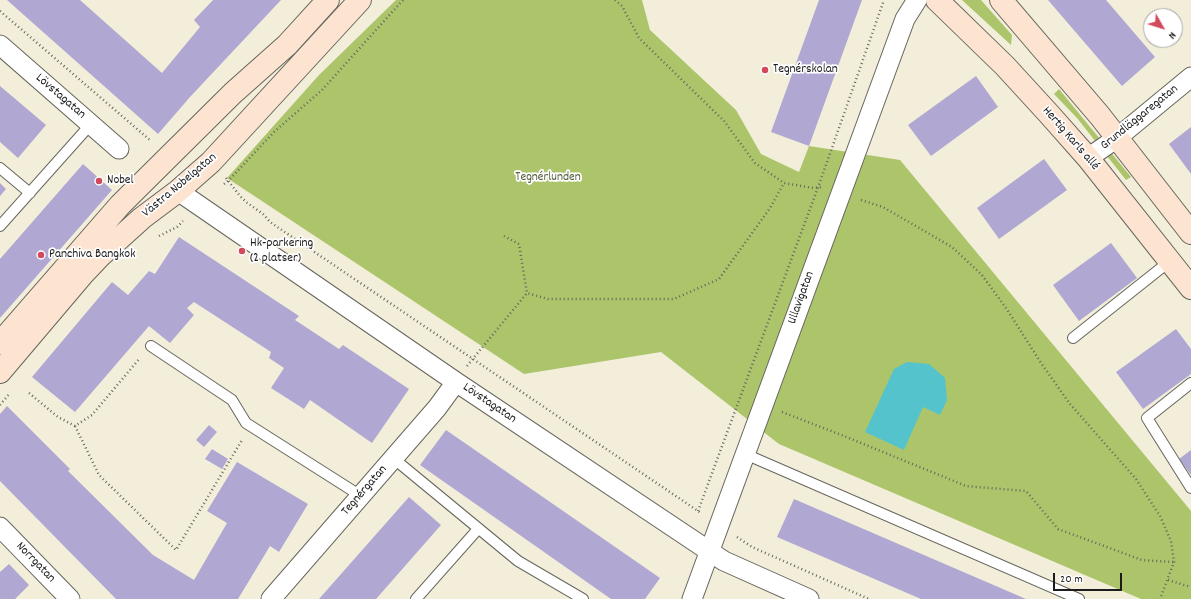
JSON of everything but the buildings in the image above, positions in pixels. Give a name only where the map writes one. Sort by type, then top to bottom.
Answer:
[{"type":"main road","name":"Västra Nobelgatan","points":[[0,343],[120,204],[233,93],[287,45],[328,0]]},
{"type":"main road","name":"Västra Nobelgatan","points":[[0,372],[83,274],[101,255],[142,218],[178,191],[211,162],[360,0]]},
{"type":"main road","name":"Hertig Karls allé","points":[[937,0],[1005,66],[1088,158],[1191,288]]},
{"type":"main road","points":[[1001,0],[1100,116],[1191,233]]},
{"type":"street","name":"Ullavigatan","points":[[692,599],[905,19],[917,0]]},
{"type":"street","name":"Lövstagatan","points":[[0,45],[119,149]]},
{"type":"street","name":"Grundläggaregatan","points":[[1088,158],[1117,138],[1191,76]]},
{"type":"street","name":"Lövstagatan","points":[[178,191],[456,382],[709,552],[724,561],[809,599]]},
{"type":"street","name":"Tegnérgatan","points":[[272,599],[437,408],[456,382]]},
{"type":"street","name":"Norrgatan","points":[[0,527],[70,599]]},
{"type":"lane","points":[[0,226],[91,124]]},
{"type":"lane","points":[[0,168],[30,193]]},
{"type":"lane","points":[[1073,338],[1170,261]]},
{"type":"lane","points":[[151,346],[232,400],[246,423],[361,496]]},
{"type":"lane","points":[[1191,383],[1148,418],[1191,488]]},
{"type":"lane","points":[[745,454],[1079,599]]},
{"type":"lane","points":[[393,458],[518,561],[583,599]]},
{"type":"lane","points":[[416,599],[478,529]]},
{"type":"path","points":[[156,237],[177,227],[214,190],[229,180],[274,132],[322,90],[404,0]]},
{"type":"path","points":[[616,0],[622,6],[639,38],[724,121],[755,163],[784,183],[814,188],[824,186],[883,207],[952,247],[982,275],[1070,404],[1136,479],[1160,516],[1171,541],[1174,562],[1160,599]]},
{"type":"path","points":[[698,511],[818,187],[884,0]]},
{"type":"path","points":[[0,11],[155,144]]},
{"type":"path","points":[[224,176],[229,180],[243,199],[270,222],[752,547],[869,599]]},
{"type":"path","points":[[527,293],[548,299],[674,299],[719,279],[770,208],[784,183]]},
{"type":"path","points":[[472,359],[527,293],[519,244],[504,236]]},
{"type":"path","points":[[75,426],[92,415],[151,346]]},
{"type":"path","points":[[0,405],[10,393]]},
{"type":"path","points":[[29,393],[58,417],[75,426],[99,475],[176,550],[251,426]]},
{"type":"path","points":[[763,405],[844,436],[966,486],[1026,491],[1058,529],[1142,560],[1174,562]]},
{"type":"path","points":[[1168,580],[1191,587]]},
{"type":"green space","name":"Tegnérlunden","points":[[396,0],[642,0],[650,30],[736,110],[761,154],[799,172],[809,146],[900,160],[1191,511],[1191,599],[1141,599],[779,444],[661,352],[524,374],[227,178],[319,75]]},
{"type":"green space","points":[[962,0],[981,0],[1012,35],[1011,45]]},
{"type":"green space","points":[[1059,89],[1131,177],[1126,180],[1077,118],[1054,94]]},
{"type":"water","points":[[907,362],[929,364],[945,378],[947,400],[940,415],[923,407],[904,450],[865,432],[894,369]]},
{"type":"place","name":"Tegnérskolan","points":[[765,70]]},
{"type":"place","name":"Nobel","points":[[99,181]]},
{"type":"place","name":"Hk-parkering (2 platser)","points":[[242,251]]},
{"type":"place","name":"Panchiva Bangkok","points":[[41,255]]}]
